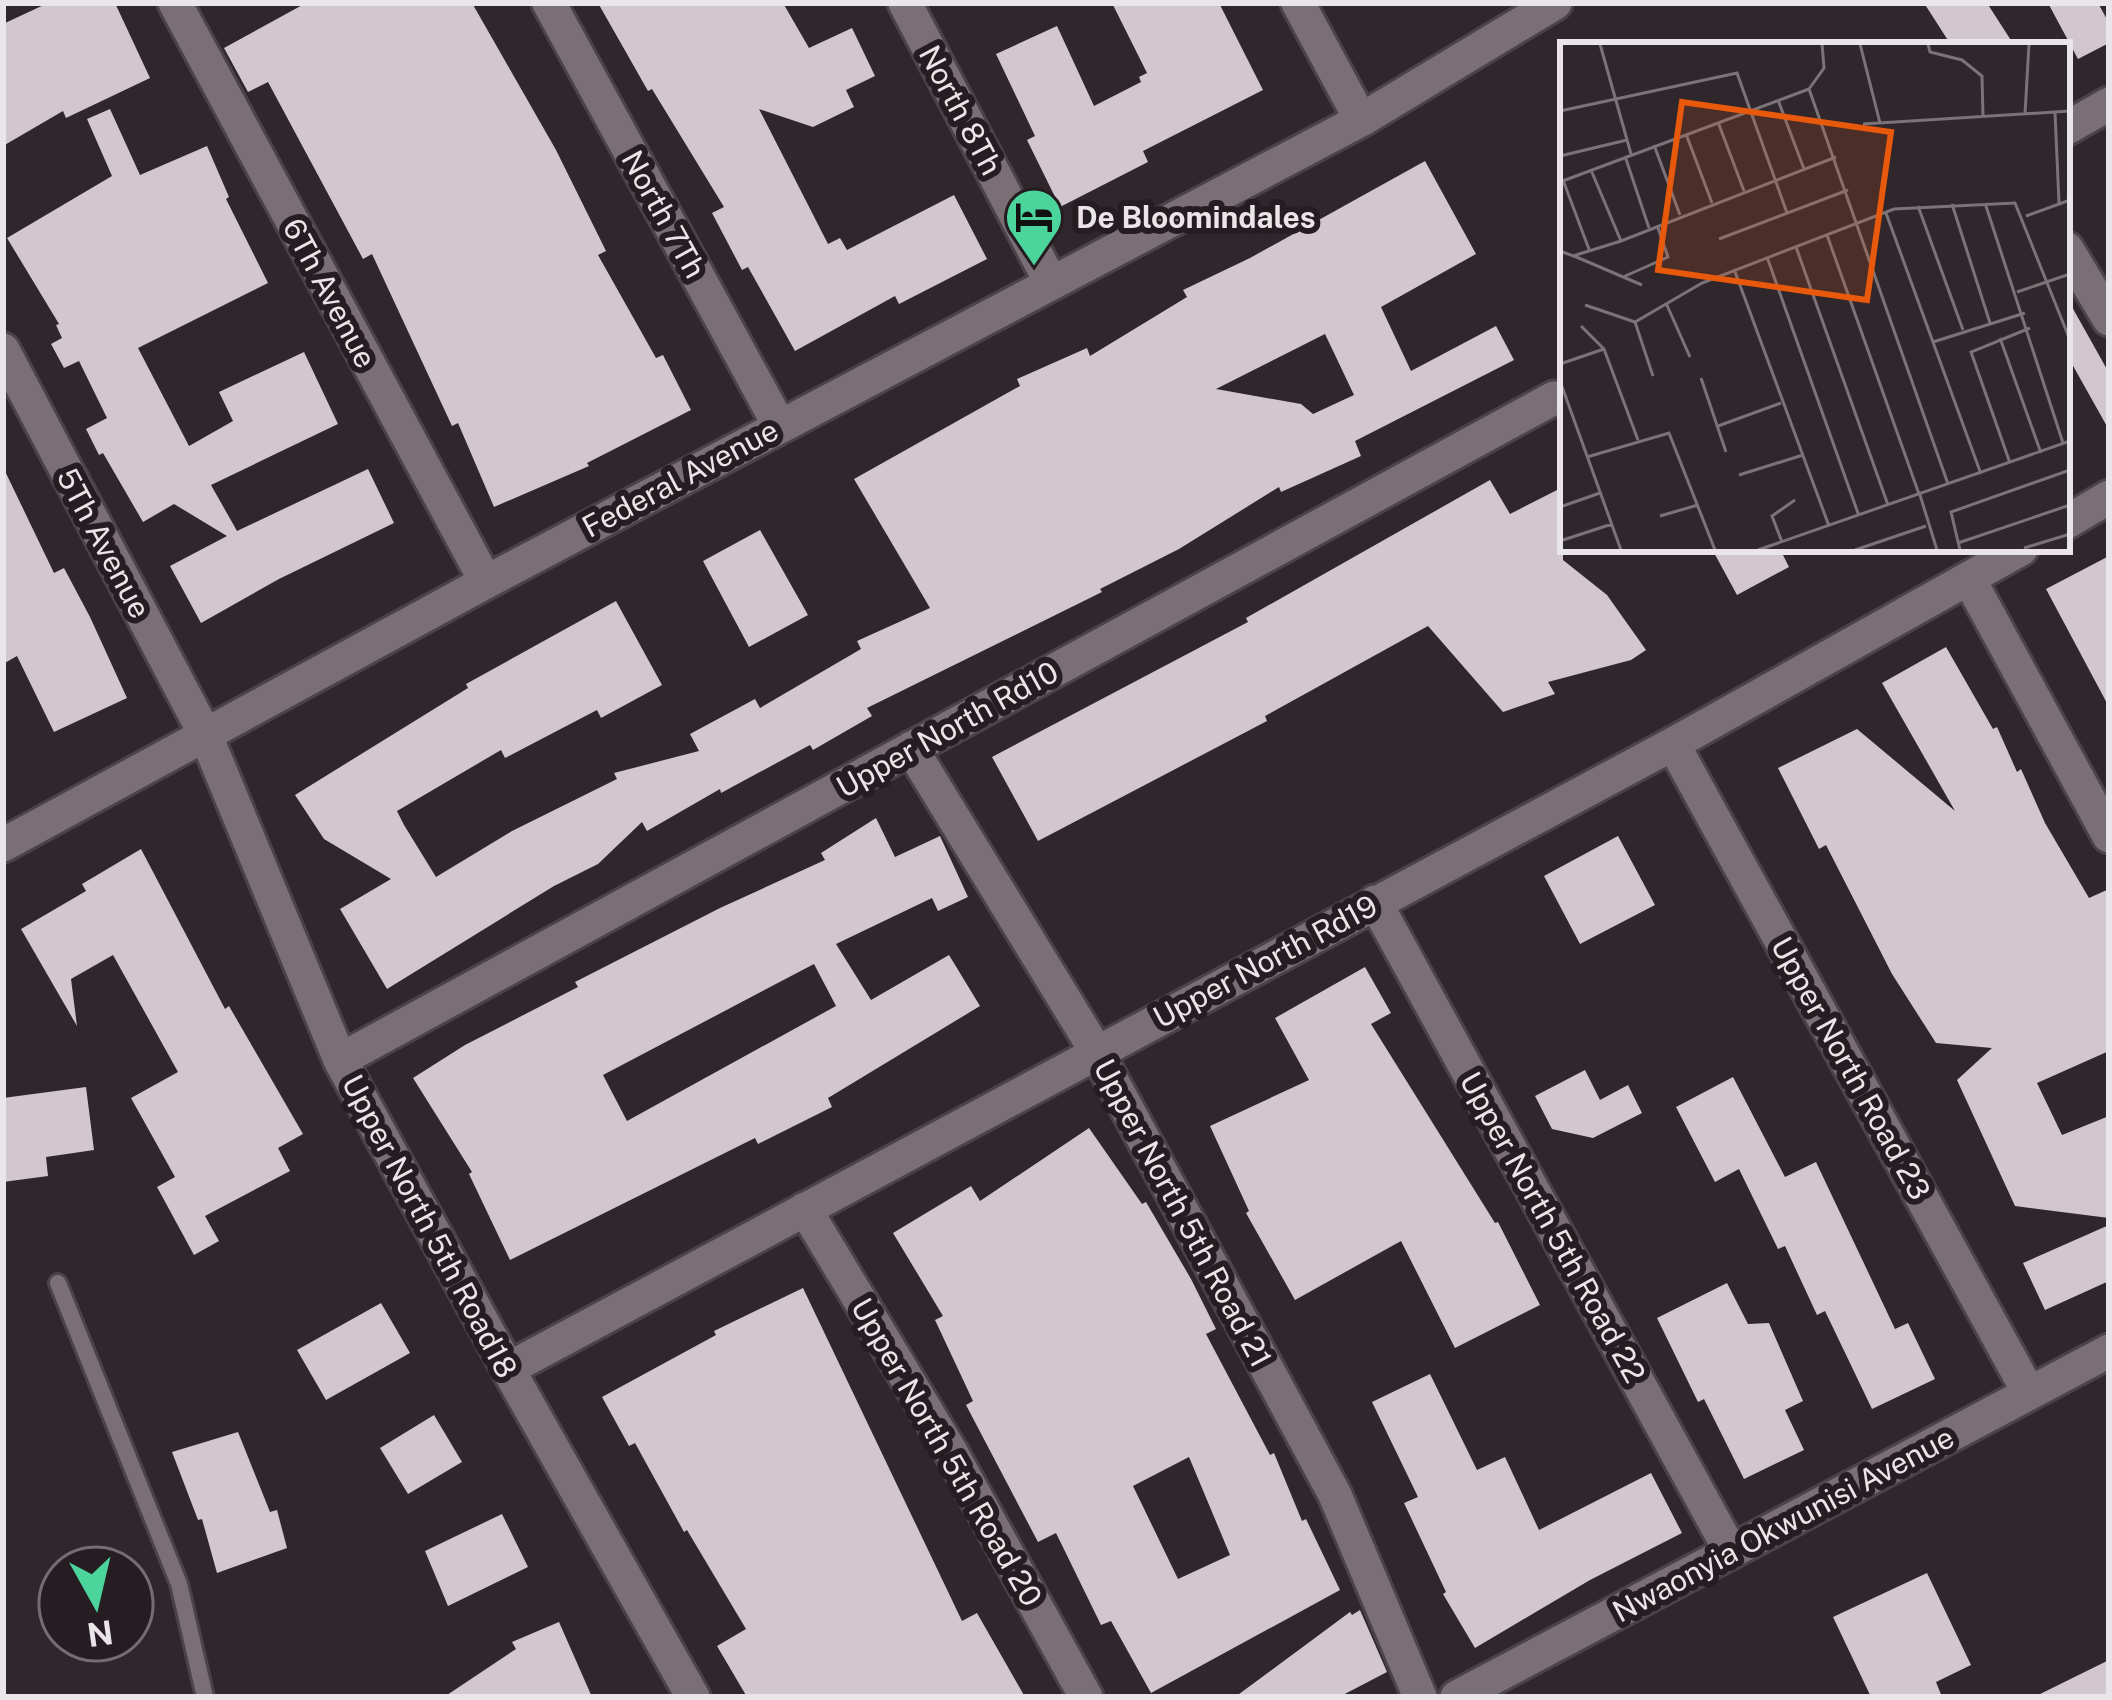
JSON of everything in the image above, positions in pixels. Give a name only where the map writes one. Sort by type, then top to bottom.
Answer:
[{"type":"street","name":"6Th Avenue","points":[[175,3],[486,582]]},
{"type":"street","name":"North 7Th","points":[[549,3],[779,425]]},
{"type":"street","name":"North 8Th","points":[[905,3],[1050,280]]},
{"type":"street","points":[[1298,3],[1361,120]]},
{"type":"street","name":"Federal Avenue","points":[[3,845],[1050,280],[1361,120],[1555,3]]},
{"type":"street","points":[[2070,126],[2109,104]]},
{"type":"street","points":[[2070,254],[2109,319]]},
{"type":"street","name":"5Th Avenue","points":[[3,350],[206,736]]},
{"type":"street","name":"Upper North Rd10","points":[[340,1060],[1554,398]]},
{"type":"street","points":[[2070,520],[2109,497]]},
{"type":"street","name":"Upper North Rd19","points":[[508,1369],[1672,743],[2016,552]]},
{"type":"street","points":[[1969,579],[2109,836]]},
{"type":"street","name":"Upper North 5th Road18","points":[[206,736],[340,1060],[693,1697]]},
{"type":"street","name":"Upper North Road 23","points":[[1672,743],[2030,1393]]},
{"type":"street","name":"Upper North 5th Road 21","points":[[911,748],[1096,1051],[1335,1495],[1420,1697]]},
{"type":"street","name":"Upper North 5th Road 22","points":[[1375,902],[1731,1552]]},
{"type":"street","name":"Upper North 5th Road 20","points":[[805,1209],[951,1452],[1086,1697]]},
{"type":"street","name":"Nwaonyia Okwunisi Avenue","points":[[1457,1697],[2109,1351]]},
{"type":"lane","points":[[58,1283],[179,1584],[205,1697]]},
{"type":"building","points":[[48,3],[115,3],[150,78],[66,118],[63,111],[3,146],[3,24]]},
{"type":"building","points":[[306,3],[472,3],[556,150],[606,251],[598,255],[656,358],[663,355],[691,410],[587,463],[589,466],[494,507],[458,423],[452,426],[372,254],[363,259],[268,82],[248,92],[224,48]]},
{"type":"building","points":[[598,3],[783,3],[809,48],[852,28],[875,76],[846,90],[854,107],[813,127],[759,109],[828,244],[840,238],[847,250],[954,195],[987,259],[899,304],[895,296],[795,351],[748,267],[742,270],[712,213],[724,207],[652,89],[648,91]]},
{"type":"building","points":[[1112,3],[1219,3],[1263,90],[1143,151],[1148,162],[1060,207],[1027,140],[1035,136],[996,54],[1057,26],[1094,106],[1141,82],[1139,77],[1147,73]]},
{"type":"building","points":[[1924,3],[1987,3],[2012,42],[1949,42]]},
{"type":"building","points":[[2048,3],[2098,3],[2109,23],[2109,43],[2078,59]]},
{"type":"building","points":[[110,109],[140,175],[207,146],[226,199],[268,283],[138,348],[189,446],[233,421],[219,392],[304,352],[338,424],[211,485],[237,531],[368,469],[394,523],[201,623],[170,566],[227,536],[174,504],[143,522],[86,429],[107,418],[79,361],[64,368],[51,344],[62,338],[59,324],[7,238],[112,176],[87,119]]},
{"type":"building","points":[[1425,161],[1476,254],[1381,307],[1411,371],[1496,326],[1514,360],[1355,441],[1361,456],[1281,492],[1279,487],[1179,549],[1100,589],[1102,592],[867,708],[872,716],[813,750],[810,745],[647,831],[642,822],[598,864],[387,989],[340,909],[391,879],[324,839],[295,795],[468,688],[466,684],[616,601],[662,685],[601,718],[597,710],[505,758],[501,750],[397,811],[404,825],[436,877],[512,831],[617,779],[614,773],[699,751],[690,734],[755,699],[760,708],[861,649],[857,641],[930,608],[854,479],[1020,386],[1017,379],[1087,348],[1090,356],[1187,297],[1183,290]],"holes":[[[1325,334],[1354,395],[1313,414],[1301,404],[1216,389]]]},
{"type":"building","points":[[2070,303],[2109,373],[2109,430],[2070,360]]},
{"type":"building","points":[[3,467],[54,573],[64,568],[127,698],[54,732],[17,656],[3,664]]},
{"type":"building","points":[[1490,480],[1510,514],[1560,489],[1563,560],[1607,595],[1646,650],[1631,660],[1548,682],[1555,694],[1503,712],[1428,626],[1265,716],[1267,721],[1038,841],[992,757],[1248,622],[1246,618]]},
{"type":"building","points":[[760,530],[808,615],[749,647],[703,561]]},
{"type":"building","points":[[1714,552],[1782,552],[1789,567],[1737,595]]},
{"type":"building","points":[[2109,556],[2109,707],[2046,589]]},
{"type":"building","points":[[1946,647],[1993,729],[1997,727],[2017,772],[2021,769],[2045,823],[2089,898],[2109,889],[2109,1051],[2037,1083],[2062,1135],[2109,1116],[2109,1218],[2015,1206],[1957,1080],[1992,1048],[1936,1043],[1892,974],[1826,845],[1819,849],[1778,768],[1857,729],[1955,811],[1882,683]]},
{"type":"building","points":[[876,818],[895,857],[940,836],[968,897],[938,911],[932,898],[836,944],[871,1000],[949,955],[980,1006],[828,1098],[832,1107],[758,1144],[755,1138],[510,1260],[472,1172],[413,1078],[465,1045],[578,987],[575,982],[825,860],[821,853]],"holes":[[[814,964],[836,1006],[627,1121],[603,1075]]]},
{"type":"building","points":[[1618,836],[1655,905],[1580,944],[1544,876]]},
{"type":"building","points":[[141,849],[225,1009],[229,1006],[303,1134],[278,1148],[290,1171],[205,1216],[219,1241],[194,1255],[157,1187],[175,1177],[131,1098],[178,1072],[113,955],[71,979],[77,1026],[21,929],[86,891],[82,884]]},
{"type":"building","points":[[1365,967],[1391,1013],[1371,1024],[1498,1222],[1540,1305],[1455,1348],[1401,1241],[1295,1300],[1246,1213],[1210,1126],[1309,1080],[1275,1018]]},
{"type":"building","points":[[1585,1070],[1600,1100],[1628,1085],[1642,1113],[1593,1138],[1552,1129],[1535,1096]]},
{"type":"building","points":[[1733,1077],[1785,1177],[1816,1162],[1895,1329],[1908,1323],[1935,1379],[1872,1409],[1825,1311],[1817,1315],[1785,1246],[1778,1249],[1739,1169],[1715,1182],[1676,1107]]},
{"type":"building","points":[[86,1087],[94,1150],[46,1157],[48,1176],[3,1182],[3,1098]]},
{"type":"building","points":[[1089,1128],[1142,1204],[1146,1202],[1191,1279],[1216,1329],[1206,1334],[1270,1455],[1274,1453],[1302,1521],[1306,1519],[1340,1590],[1151,1693],[1111,1621],[1101,1625],[1056,1533],[1038,1542],[966,1405],[973,1401],[935,1320],[943,1316],[893,1233],[971,1186],[980,1201]],"holes":[[[1189,1457],[1230,1555],[1178,1579],[1133,1486]]]},
{"type":"building","points":[[2109,1225],[2109,1281],[2045,1310],[2023,1263]]},
{"type":"building","points":[[1727,1283],[1748,1324],[1769,1323],[1803,1401],[1785,1410],[1804,1450],[1744,1479],[1704,1399],[1698,1402],[1657,1318]]},
{"type":"building","points":[[803,1288],[962,1621],[977,1613],[1025,1697],[747,1697],[717,1646],[746,1629],[635,1443],[629,1446],[602,1397],[716,1335],[714,1331]]},
{"type":"building","points":[[381,1303],[410,1353],[326,1400],[297,1350]]},
{"type":"building","points":[[1430,1374],[1477,1470],[1505,1457],[1539,1530],[1651,1473],[1682,1533],[1475,1648],[1443,1594],[1404,1503],[1418,1497],[1372,1402]]},
{"type":"building","points":[[434,1415],[462,1462],[408,1494],[380,1448]]},
{"type":"building","points":[[238,1432],[270,1512],[277,1510],[287,1548],[217,1573],[202,1519],[198,1520],[172,1452]]},
{"type":"building","points":[[502,1514],[528,1567],[448,1606],[425,1551]]},
{"type":"building","points":[[1927,1573],[1971,1665],[1936,1682],[1942,1697],[1871,1697],[1833,1617]]},
{"type":"building","points":[[1360,1610],[1387,1672],[1339,1697],[1235,1697],[1350,1612]]},
{"type":"building","points":[[559,1622],[592,1697],[444,1697],[516,1649],[512,1642]]},
{"type":"building","points":[[2109,1660],[2109,1697],[2034,1697]]},
{"type":"place","name":"De Bloomindales","points":[[1034,268]]}]
